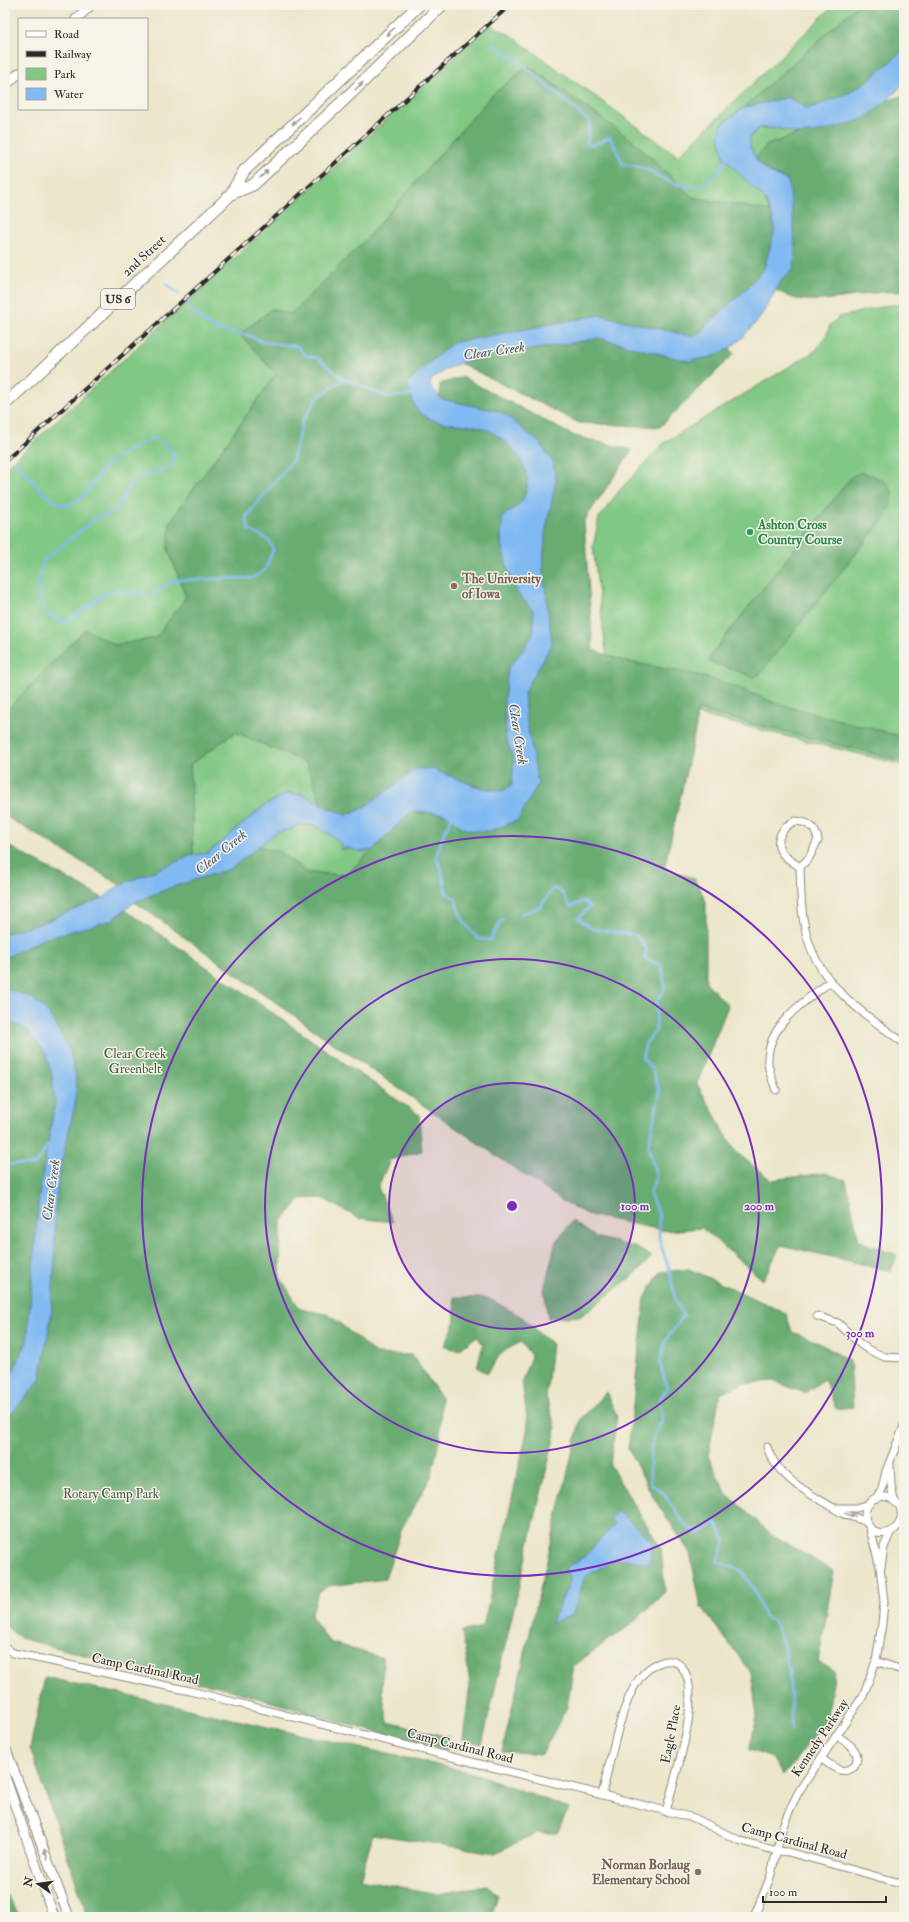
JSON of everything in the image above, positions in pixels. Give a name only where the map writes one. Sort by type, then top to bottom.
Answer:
[{"type":"main road","name":"2nd Street","points":[[5,404],[231,194],[244,171],[419,5]]},
{"type":"main road","name":"2nd Street","points":[[231,194],[253,185],[344,100],[442,5]]},
{"type":"street","points":[[77,18],[91,5]]},
{"type":"street","points":[[5,86],[18,74]]},
{"type":"street","points":[[800,867],[809,858],[818,840],[816,832],[811,825],[795,821],[786,824],[781,832],[778,843],[782,852],[800,867],[805,929],[814,956],[830,982],[855,1007],[904,1043]]},
{"type":"street","points":[[776,1090],[768,1064],[769,1049],[773,1040],[790,1014],[830,982]]},
{"type":"street","points":[[817,1316],[838,1323],[860,1344],[869,1350],[885,1357],[904,1358]]},
{"type":"street","points":[[877,1498],[904,1426]]},
{"type":"street","points":[[767,1447],[770,1458],[777,1467],[806,1492],[840,1512],[854,1516],[866,1522]]},
{"type":"street","points":[[890,1464],[894,1501]]},
{"type":"street","points":[[835,1508],[857,1508],[868,1504],[877,1498],[886,1497],[894,1501],[902,1509],[901,1526],[890,1533],[877,1533],[870,1529],[866,1522],[865,1513],[868,1504]]},
{"type":"street","name":"Kennedy Parkway","points":[[754,1917],[770,1878],[790,1809],[821,1758],[863,1696],[876,1662],[884,1602],[880,1567],[870,1529]]},
{"type":"street","name":"Kennedy Parkway","points":[[880,1567],[884,1547],[890,1533]]},
{"type":"street","name":"Camp Cardinal Road","points":[[5,1647],[13,1653],[190,1691],[694,1818],[738,1840],[777,1851],[788,1852],[904,1884]]},
{"type":"street","name":"Eagle Place","points":[[602,1795],[625,1709],[631,1693],[638,1680],[650,1666],[659,1661],[671,1661],[679,1664],[685,1672],[689,1686],[690,1705],[688,1723],[666,1812]]},
{"type":"street","points":[[876,1662],[904,1671]]},
{"type":"street","points":[[821,1758],[840,1771],[846,1772],[854,1767],[858,1756],[856,1750],[836,1735]]},
{"type":"street","points":[[5,1747],[69,1917]]},
{"type":"street","points":[[5,1777],[54,1917]]},
{"type":"green space","points":[[834,5],[858,5],[743,108],[722,124],[724,158],[765,199],[770,211],[692,197],[637,144],[529,66],[493,94],[368,237],[291,314],[272,309],[240,334],[276,374],[170,522],[168,549],[186,597],[156,638],[115,645],[5,712],[5,468],[486,28],[491,25],[510,35],[678,156]]},
{"type":"green space","points":[[858,5],[904,5],[904,50],[868,81],[847,94],[807,109],[788,97],[743,108]]},
{"type":"green space","points":[[529,66],[637,144],[692,197],[770,211],[775,229],[764,269],[745,290],[694,337],[599,315],[452,343],[408,382],[414,403],[420,413],[438,422],[472,426],[490,431],[499,436],[515,452],[526,471],[526,492],[521,502],[502,518],[501,544],[508,570],[517,593],[533,610],[534,631],[524,649],[508,668],[504,700],[506,739],[514,760],[512,784],[503,791],[481,788],[432,769],[405,777],[383,795],[362,809],[346,815],[322,805],[306,763],[235,732],[190,765],[193,855],[120,885],[5,816],[5,712],[85,629],[115,645],[156,638],[186,597],[168,549],[170,522],[276,374],[240,334],[272,309],[291,314],[368,237],[493,94]]},
{"type":"green space","points":[[904,95],[904,292],[877,293],[836,299],[810,300],[796,299],[776,290],[783,278],[794,269],[788,181],[768,171],[756,158],[767,145],[798,134],[819,132],[865,118],[887,101]]},
{"type":"green space","points":[[759,128],[777,128],[798,134],[767,145],[756,158],[749,145],[750,136]]},
{"type":"green space","name":"Ashton Cross Country Course","points":[[888,305],[904,305],[904,765],[683,711],[610,684],[593,547],[599,518],[619,491],[665,442],[815,351],[826,337],[830,325],[839,317]]},
{"type":"green space","points":[[598,338],[688,361],[711,357],[730,348],[734,354],[660,427],[579,423],[460,363],[500,352],[525,351]]},
{"type":"green space","points":[[462,377],[574,436],[632,450],[584,521],[593,650],[624,661],[698,675],[734,686],[778,704],[904,737],[904,761],[697,710],[696,727],[664,870],[694,878],[706,901],[706,982],[728,1006],[697,1084],[736,1152],[771,1180],[825,1173],[846,1180],[859,1241],[897,1255],[891,1271],[781,1245],[763,1280],[702,1228],[667,1231],[589,1215],[565,1203],[327,1039],[135,902],[172,887],[230,869],[258,846],[279,852],[308,873],[346,875],[412,811],[445,814],[463,828],[518,820],[525,712],[524,693],[552,644],[543,570],[545,533],[556,481],[502,412],[440,399],[440,384]]},
{"type":"green space","points":[[861,472],[879,478],[886,482],[890,487],[892,499],[885,517],[760,674],[754,677],[710,662],[709,657],[852,476]]},
{"type":"green space","points":[[235,732],[307,763],[322,805],[303,794],[286,794],[264,806],[208,853],[193,855],[190,765]]},
{"type":"green space","points":[[298,825],[317,827],[327,831],[341,844],[341,849],[363,851],[372,850],[346,875],[308,873],[279,852],[258,846],[277,832],[289,830]]},
{"type":"green space","points":[[5,844],[103,898],[39,924],[5,934]]},
{"type":"green space","points":[[125,910],[419,1115],[422,1151],[390,1160],[378,1187],[393,1222],[358,1218],[322,1198],[301,1199],[281,1222],[280,1277],[300,1309],[330,1315],[376,1354],[412,1355],[441,1397],[440,1437],[431,1477],[402,1528],[385,1579],[329,1586],[318,1592],[311,1616],[329,1642],[383,1658],[382,1692],[388,1722],[449,1737],[447,1750],[353,1726],[214,1685],[175,1679],[20,1638],[5,1625],[5,1421],[40,1380],[51,1316],[55,1258],[55,1210],[59,1174],[75,1104],[76,1077],[70,1051],[55,1023],[5,990],[5,958],[43,939],[112,920]]},
{"type":"green space","points":[[5,1020],[26,1029],[46,1054],[52,1076],[55,1103],[39,1195],[27,1342],[11,1375],[5,1383]]},
{"type":"green space","points":[[572,1221],[596,1237],[637,1248],[652,1257],[635,1274],[581,1316],[548,1318],[544,1289],[556,1241]]},
{"type":"green space","points":[[689,1269],[786,1313],[792,1332],[819,1343],[850,1361],[853,1407],[836,1409],[824,1379],[805,1393],[773,1381],[742,1384],[720,1394],[708,1456],[726,1493],[773,1536],[834,1571],[818,1662],[835,1671],[827,1719],[783,1776],[772,1758],[749,1750],[757,1717],[751,1672],[701,1607],[690,1553],[655,1500],[628,1449],[645,1298],[660,1272]]},
{"type":"green space","points":[[454,1297],[488,1298],[522,1317],[552,1344],[546,1397],[556,1429],[482,1744],[463,1740],[470,1684],[462,1631],[483,1627],[528,1427],[522,1381],[531,1356],[521,1342],[502,1352],[487,1374],[477,1367],[483,1345],[477,1336],[459,1350],[444,1347],[455,1323]]},
{"type":"green space","points":[[606,1392],[617,1416],[610,1465],[661,1548],[665,1592],[633,1623],[574,1665],[567,1707],[542,1754],[502,1751],[580,1420]]},
{"type":"green space","points":[[45,1677],[473,1773],[569,1808],[557,1833],[537,1833],[495,1853],[373,1834],[360,1879],[438,1894],[487,1885],[498,1895],[491,1917],[88,1917],[30,1748]]},
{"type":"green space","points":[[5,1893],[21,1917],[5,1917]]},
{"type":"water","name":"Clear Creek","points":[[904,50],[904,83],[887,101],[865,118],[819,132],[798,134],[777,128],[759,128],[750,136],[750,146],[760,164],[773,174],[788,181],[794,225],[794,269],[783,278],[759,319],[741,339],[730,348],[711,357],[688,361],[598,338],[525,351],[500,352],[460,363],[448,368],[431,380],[430,385],[441,399],[502,412],[540,443],[553,462],[556,481],[545,533],[543,570],[552,644],[524,693],[525,712],[538,784],[518,820],[490,831],[474,831],[463,828],[445,814],[412,811],[372,850],[362,852],[346,848],[342,850],[341,844],[334,837],[315,825],[298,825],[289,830],[277,832],[230,869],[172,887],[135,902],[112,920],[43,939],[5,958],[5,934],[39,924],[103,898],[120,885],[193,855],[208,853],[264,806],[286,794],[303,794],[322,805],[346,815],[362,809],[416,769],[432,769],[481,788],[503,791],[512,784],[514,760],[506,739],[504,700],[508,668],[524,649],[534,631],[533,610],[517,593],[508,570],[501,544],[502,517],[521,502],[526,492],[526,471],[515,452],[499,436],[490,431],[481,427],[438,421],[420,413],[413,403],[408,382],[452,343],[599,315],[694,337],[745,290],[764,269],[775,229],[773,219],[765,199],[724,158],[719,135],[722,124],[743,108],[788,97],[807,109],[847,94],[868,81]]},
{"type":"water","name":"Clear Creek","points":[[6,989],[28,996],[43,1007],[55,1023],[70,1051],[76,1077],[75,1104],[59,1174],[55,1210],[55,1258],[51,1316],[40,1380],[5,1421],[5,1383],[11,1375],[27,1342],[39,1195],[55,1103],[52,1076],[46,1054],[26,1029],[5,1020]]},
{"type":"water","points":[[618,1511],[652,1541],[650,1563],[617,1559],[585,1576],[573,1614],[550,1624],[571,1580],[565,1568],[584,1557],[615,1524],[610,1518]]},
{"type":"waterway","points":[[493,44],[521,63],[590,122],[587,144],[593,145],[610,137],[623,164],[645,169],[675,184],[694,187],[702,185],[716,175],[728,157]]},
{"type":"waterway","points":[[166,284],[179,294]]},
{"type":"waterway","points":[[187,303],[197,316],[217,330],[248,335],[263,342],[297,346],[305,355],[317,358],[344,379]]},
{"type":"waterway","points":[[15,461],[40,489],[54,501],[63,505],[71,504],[84,495],[104,468],[121,455],[154,438],[165,444],[174,455],[173,464],[169,467],[142,477],[134,482],[125,494],[117,511],[96,518],[44,560],[37,584],[43,607],[53,618],[67,622],[110,590],[136,592],[151,596],[175,580],[252,578],[265,570],[273,550],[269,540],[249,530],[246,517],[293,460],[302,422],[317,398],[344,379],[388,397],[414,395]]},
{"type":"waterway","points":[[452,817],[443,835],[436,857],[441,870],[446,893],[456,899],[458,911],[467,926],[479,939],[490,940],[501,921],[504,920]]},
{"type":"waterway","points":[[521,914],[540,907],[553,888],[562,892],[570,907],[584,901],[590,907],[578,918],[592,929],[635,935],[647,949],[644,958],[662,966],[665,989],[657,1001],[656,1030],[646,1043],[642,1058],[652,1068],[660,1092],[648,1146],[656,1175],[650,1195],[659,1215],[659,1239],[669,1269],[676,1303],[684,1315],[665,1341],[660,1363],[667,1388],[659,1400],[663,1420],[652,1443],[650,1458],[650,1483],[663,1493],[687,1527],[700,1533],[715,1522],[726,1541],[717,1561],[742,1571],[756,1594],[765,1618],[773,1620],[784,1647],[787,1660],[791,1702],[791,1730]]},
{"type":"waterway","name":"Clear Creek","points":[[5,1165],[34,1164],[43,1155],[48,1144]]},
{"type":"railway","points":[[5,461],[510,5]]},
{"type":"place","name":"Ashton Cross Country Course","points":[[750,532]]},
{"type":"place","name":"The University of Iowa","points":[[454,586]]},
{"type":"place","name":"Norman Borlaug Elementary School","points":[[698,1872]]},
{"type":"park label","name":"Clear Creek Greenbelt","points":[[135,1062]]},
{"type":"park label","name":"Rotary Camp Park","points":[[111,1494]]}]
